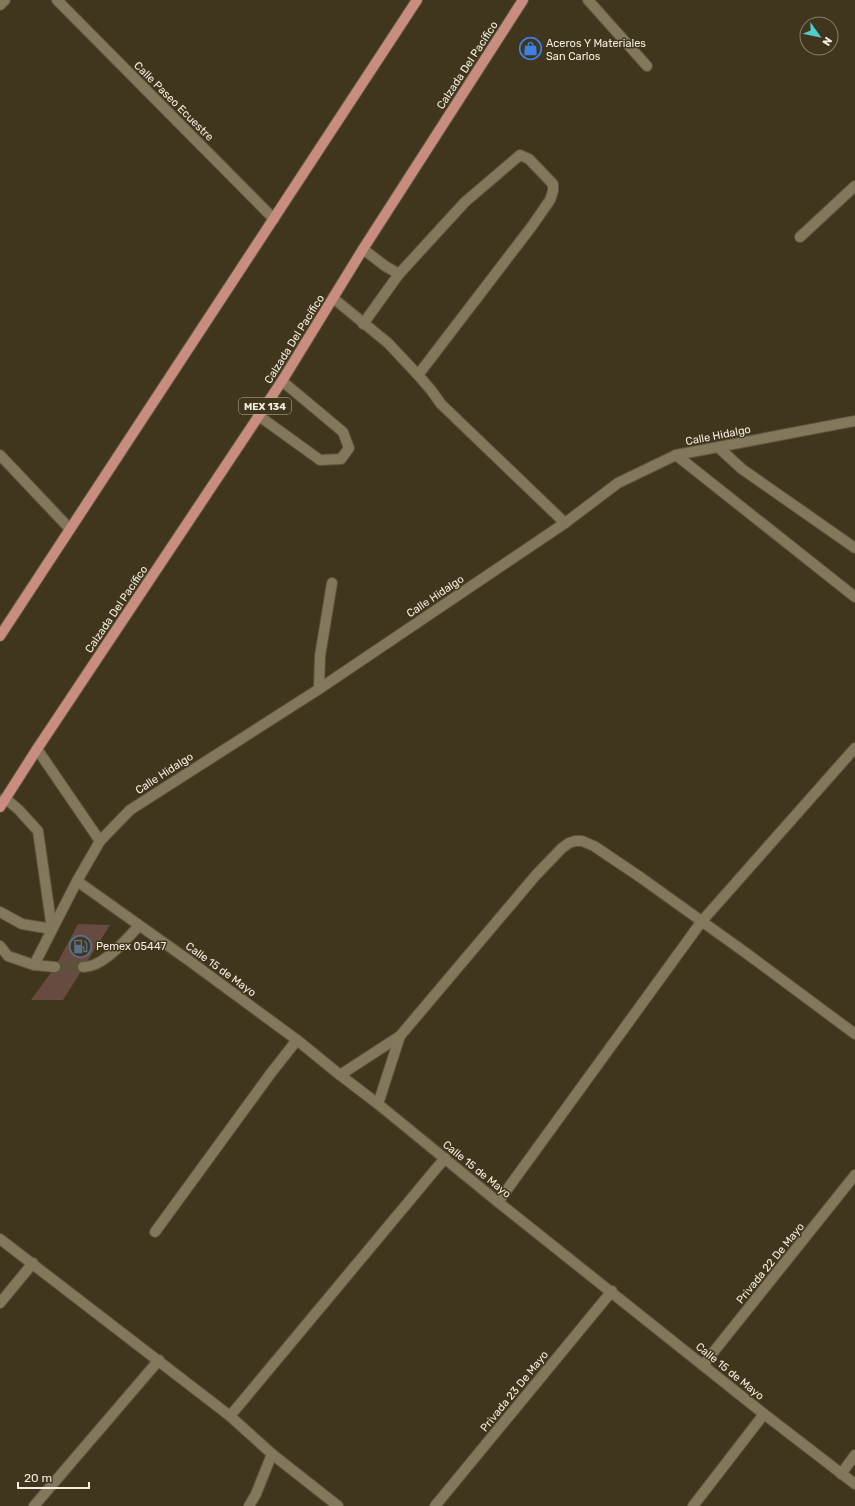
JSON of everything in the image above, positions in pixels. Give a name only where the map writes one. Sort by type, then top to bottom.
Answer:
[{"type":"main road","points":[[0,636],[416,0]]},
{"type":"main road","name":"Calzada Del Pacífico","points":[[3,802],[282,381],[363,249],[523,0]]},
{"type":"street","points":[[0,5],[5,0]]},
{"type":"street","name":"Calle Paseo Ecuestre","points":[[57,0],[274,219]]},
{"type":"street","points":[[588,0],[647,66]]},
{"type":"street","points":[[363,324],[399,274],[465,202],[520,155],[529,159],[553,184],[553,192],[550,200],[532,226],[418,375]]},
{"type":"street","points":[[800,237],[855,186]]},
{"type":"street","points":[[363,249],[385,266],[399,274]]},
{"type":"street","points":[[333,298],[388,343],[418,375],[441,404],[565,523]]},
{"type":"street","points":[[259,416],[320,460],[341,460],[349,448],[343,432],[282,381]]},
{"type":"street","name":"Calle Hidalgo","points":[[34,965],[77,881],[100,841],[130,810],[319,689],[565,523],[618,483],[676,455],[855,421]]},
{"type":"street","points":[[718,447],[742,469],[855,548]]},
{"type":"street","points":[[0,455],[70,530]]},
{"type":"street","points":[[676,455],[855,597]]},
{"type":"street","points":[[319,689],[320,656],[332,584]]},
{"type":"street","points":[[498,1202],[702,922],[855,748]]},
{"type":"street","points":[[37,749],[100,841]]},
{"type":"street","points":[[0,912],[22,924],[52,929],[38,831],[3,802]]},
{"type":"street","points":[[340,1075],[400,1036],[536,875],[569,843],[575,841],[582,841],[594,846],[702,922],[855,1034]]},
{"type":"street","name":"Calle 15 de Mayo","points":[[77,881],[297,1040],[703,1366],[855,1484]]},
{"type":"street","points":[[83,967],[94,966],[102,962],[139,926]]},
{"type":"street","points":[[0,946],[8,956],[34,965],[55,967]]},
{"type":"street","points":[[378,1104],[400,1036]]},
{"type":"street","points":[[155,1232],[271,1073],[297,1040]]},
{"type":"street","points":[[230,1416],[445,1158]]},
{"type":"street","name":"Privada 22 De Mayo","points":[[703,1366],[855,1175]]},
{"type":"street","points":[[0,1239],[230,1416],[272,1454],[338,1506]]},
{"type":"street","points":[[0,1304],[33,1263]]},
{"type":"street","name":"Privada 23 De Mayo","points":[[435,1506],[612,1292]]},
{"type":"street","points":[[34,1506],[159,1360]]},
{"type":"street","points":[[693,1506],[764,1414]]},
{"type":"street","points":[[249,1506],[256,1494],[272,1454]]},
{"type":"street","points":[[841,1474],[855,1455]]},
{"type":"building","name":"Pemex 05447","points":[[78,924],[110,925],[63,1000],[31,1000],[55,967]]},
{"type":"tunnel","points":[[55,967],[83,967]]},
{"type":"place","name":"Aceros Y Materiales San Carlos","points":[[530,49]]},
{"type":"place","name":"Pemex 05447","points":[[81,946]]}]
